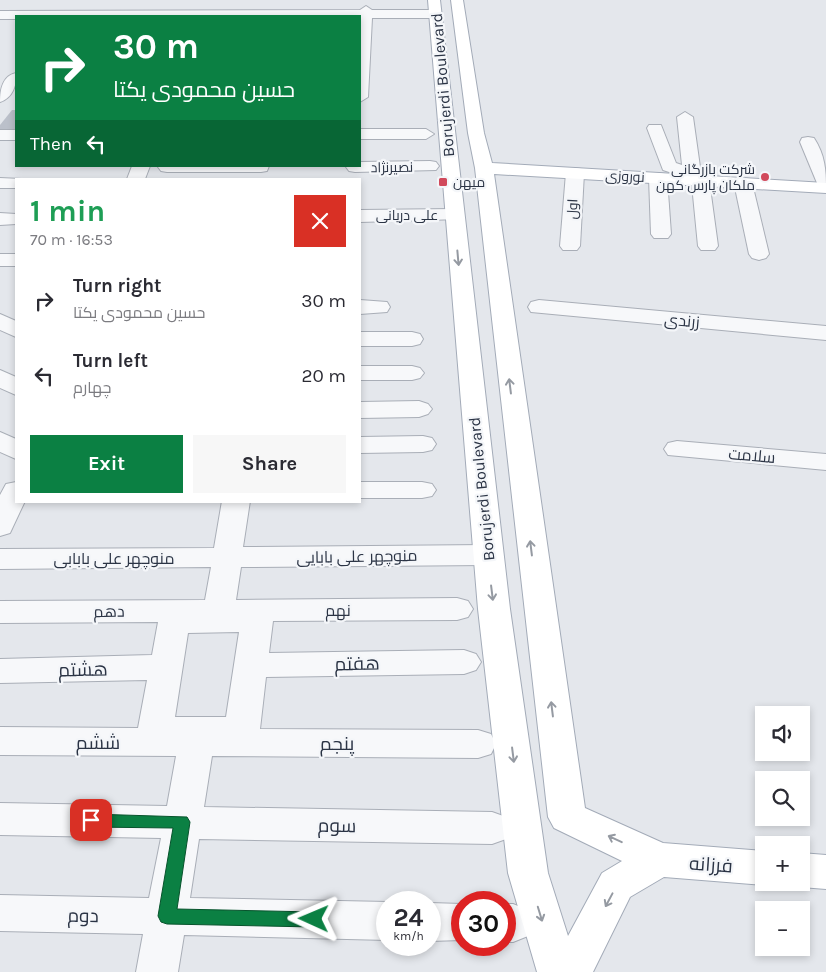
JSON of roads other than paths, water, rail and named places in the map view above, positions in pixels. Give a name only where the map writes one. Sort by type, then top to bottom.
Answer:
[{"type":"main road","name":"Borujerdi Boulevard","points":[[440,6],[484,168],[566,817],[659,860]]},
{"type":"main road","name":"Borujerdi Boulevard","points":[[440,6],[453,209],[487,555],[528,872],[558,972]]},
{"type":"main road","name":"نوروزی","points":[[484,168],[658,178],[692,177],[743,183],[826,188]]},
{"type":"main road","name":"فرزانه","points":[[659,860],[755,867]]},
{"type":"main road","points":[[571,972],[616,885],[659,860]]},
{"type":"main road","points":[[810,871],[826,872]]},
{"type":"street","points":[[64,14],[69,0]]},
{"type":"street","points":[[229,14],[344,5],[366,12]]},
{"type":"street","points":[[0,15],[210,10],[229,14],[302,15],[440,6]]},
{"type":"street","points":[[0,11],[64,14]]},
{"type":"street","points":[[361,83],[366,12]]},
{"type":"street","points":[[0,97],[15,78]]},
{"type":"street","points":[[0,104],[15,105]]},
{"type":"street","points":[[685,117],[692,177],[708,246]]},
{"type":"street","points":[[655,128],[669,166],[692,177]]},
{"type":"street","points":[[361,134],[426,134]]},
{"type":"street","points":[[0,135],[15,135]]},
{"type":"street","points":[[808,142],[826,183]]},
{"type":"street","name":"نصیرنژاد","points":[[355,171],[430,166]]},
{"type":"street","points":[[167,167],[260,171]]},
{"type":"street","name":"اول","points":[[570,246],[575,173]]},
{"type":"street","points":[[658,178],[660,234]]},
{"type":"street","points":[[0,183],[15,183]]},
{"type":"street","points":[[743,183],[759,254]]},
{"type":"street","points":[[0,201],[10,213]]},
{"type":"street","points":[[361,203],[453,209]]},
{"type":"street","name":"علی دریانی","points":[[361,216],[453,209]]},
{"type":"street","points":[[0,260],[15,260]]},
{"type":"street","name":"زرندی","points":[[539,307],[826,333]]},
{"type":"street","points":[[0,311],[15,311]]},
{"type":"street","points":[[0,321],[15,329]]},
{"type":"street","points":[[361,340],[412,339]]},
{"type":"street","points":[[361,372],[412,373]]},
{"type":"street","points":[[0,377],[15,387]]},
{"type":"street","points":[[361,410],[420,409]]},
{"type":"street","points":[[0,440],[15,450]]},
{"type":"street","points":[[361,445],[423,444]]},
{"type":"street","name":"سلامت","points":[[677,448],[826,462]]},
{"type":"street","points":[[361,490],[422,490]]},
{"type":"street","points":[[0,526],[15,492]]},
{"type":"street","points":[[218,616],[236,503]]},
{"type":"street","name":"منوچهر علی بابایی","points":[[228,557],[487,555]]},
{"type":"street","name":"منوچهر علی بابابی","points":[[0,559],[228,557]]},
{"type":"street","name":"نهم","points":[[218,616],[457,609]]},
{"type":"street","name":"دهم","points":[[0,612],[218,616]]},
{"type":"street","points":[[218,616],[257,621],[250,665],[242,731],[197,737],[154,731],[174,622],[218,616]]},
{"type":"street","name":"هفتم","points":[[250,665],[464,662]]},
{"type":"street","name":"هشتم","points":[[0,671],[166,667]]},
{"type":"street","points":[[157,972],[197,737]]},
{"type":"street","name":"ششم","points":[[0,741],[197,737]]},
{"type":"street","name":"پنجم","points":[[197,737],[478,744]]},
{"type":"street","name":"سوم","points":[[0,819],[492,828]]},
{"type":"street","name":"دوم","points":[[0,913],[376,921]]},
{"type":"place","name":"شرکت بازرگانی ملکان پارس کهن","points":[[765,177]]},
{"type":"place","name":"میهن","points":[[443,182]]}]
